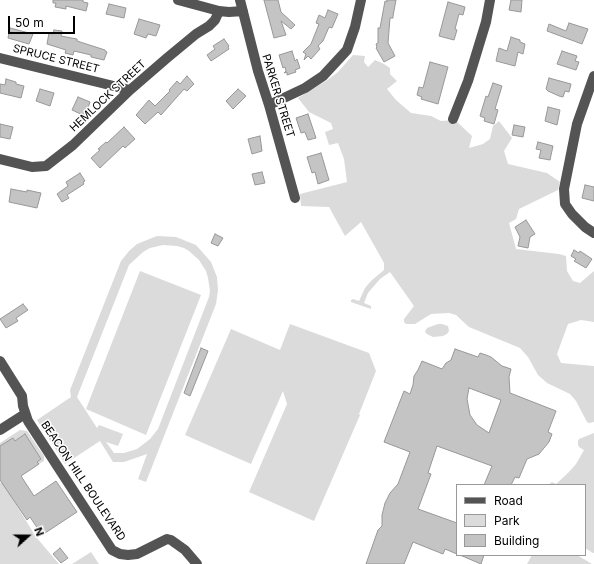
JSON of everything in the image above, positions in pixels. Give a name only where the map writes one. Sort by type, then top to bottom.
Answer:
[{"type":"street","points":[[178,0],[219,11],[243,11]]},
{"type":"street","name":"PARKER STREET","points":[[240,0],[258,71],[295,198]]},
{"type":"street","points":[[269,105],[305,88],[323,76],[347,50],[352,40],[362,0]]},
{"type":"street","points":[[453,118],[468,81],[486,22],[490,0]]},
{"type":"street","name":"HEMLOCK STREET","points":[[0,158],[32,167],[46,166],[73,145],[130,90],[196,34],[209,26],[215,20],[219,11]]},
{"type":"street","name":"SPRUCE STREET","points":[[0,58],[130,90]]},
{"type":"street","points":[[594,76],[577,124],[564,189],[565,204],[572,214],[594,233]]},
{"type":"street","name":"BEACON HILL BOULEVARD","points":[[0,361],[22,396],[28,422],[112,550],[120,554],[137,554],[167,539],[185,550],[197,564]]},
{"type":"street","points":[[0,430],[25,414]]},
{"type":"green space","points":[[353,55],[365,56],[364,62],[368,67],[375,60],[390,68],[390,74],[397,81],[387,89],[396,100],[411,113],[431,116],[441,121],[455,120],[472,136],[469,148],[483,144],[490,139],[493,126],[499,121],[512,138],[504,151],[508,164],[547,173],[560,182],[558,190],[519,209],[516,219],[509,223],[516,249],[566,256],[567,271],[573,281],[580,283],[594,271],[594,322],[581,320],[568,324],[557,354],[561,363],[594,366],[594,422],[587,422],[576,401],[570,394],[547,383],[538,375],[528,357],[520,348],[469,327],[456,315],[449,313],[431,314],[415,324],[406,324],[404,319],[414,306],[390,272],[380,279],[368,293],[364,303],[371,306],[371,309],[351,302],[353,299],[359,301],[365,288],[384,270],[384,263],[361,222],[345,236],[329,207],[301,206],[300,194],[347,182],[344,159],[338,143],[329,145],[325,132],[333,129],[331,123],[309,112],[298,98],[338,72]]},
{"type":"green space","points":[[157,236],[176,237],[196,245],[211,262],[217,277],[218,290],[216,304],[146,482],[138,479],[147,454],[124,462],[113,462],[100,441],[65,464],[37,420],[71,397],[70,390],[121,261],[137,244]],"holes":[[[163,245],[177,246],[189,251],[199,260],[206,271],[210,291],[209,297],[158,429],[150,439],[137,449],[124,453],[114,453],[106,442],[118,446],[123,434],[99,425],[97,428],[77,397],[129,265],[143,252],[150,248]]]},
{"type":"green space","points":[[140,271],[201,295],[146,435],[86,409]]},
{"type":"green space","points":[[290,324],[369,353],[376,371],[359,414],[360,415],[314,521],[249,492],[287,404],[283,391],[251,464],[185,435],[231,329],[280,350]]},
{"type":"green space","points":[[438,324],[448,326],[449,331],[447,334],[433,337],[425,332],[427,328]]},
{"type":"green space","points":[[20,430],[27,431],[44,456],[44,461],[39,464],[37,462],[41,459],[25,434],[15,441],[13,438],[0,446],[0,443]]},
{"type":"green space","points":[[594,433],[594,553],[586,549],[586,484],[556,484],[576,464],[584,450],[578,445],[579,439]]},
{"type":"green space","points":[[3,481],[36,537],[59,564],[0,564],[0,483]]},
{"type":"green space","points":[[91,552],[99,564],[72,564]]},
{"type":"green space","points":[[531,556],[579,556],[592,564],[527,564]]},
{"type":"building","points":[[53,0],[83,0],[83,2],[88,3],[86,11],[66,6],[66,9],[55,7],[56,3],[53,3]]},
{"type":"building","points":[[264,0],[278,0],[281,12],[295,25],[291,29],[281,21],[286,35],[274,38]]},
{"type":"building","points":[[387,0],[396,0],[393,18],[390,18],[388,43],[395,56],[384,62],[376,48],[376,44],[378,43],[378,28],[380,28],[385,1],[387,2]]},
{"type":"building","points":[[511,0],[522,0],[521,12],[509,10]]},
{"type":"building","points":[[448,2],[465,7],[463,15],[459,14],[454,40],[439,36]]},
{"type":"building","points":[[109,4],[126,8],[124,18],[106,14]]},
{"type":"building","points":[[328,10],[338,14],[332,28],[329,27],[323,41],[318,46],[320,49],[311,59],[308,56],[304,60],[306,54],[303,52],[311,44],[319,24],[316,23],[319,15],[325,18]]},
{"type":"building","points":[[139,19],[160,25],[156,36],[148,34],[146,38],[134,34]]},
{"type":"building","points":[[569,23],[588,29],[582,44],[547,31],[549,24],[566,31]]},
{"type":"building","points":[[10,28],[33,34],[29,44],[8,38]]},
{"type":"building","points":[[54,30],[62,31],[61,36],[77,39],[77,41],[105,50],[107,52],[104,60],[74,51],[73,55],[65,53],[66,50],[47,44],[49,33],[53,34]]},
{"type":"building","points":[[511,37],[520,40],[520,42],[525,44],[523,54],[518,52],[515,66],[496,61],[499,48],[507,51]]},
{"type":"building","points":[[224,39],[229,46],[229,49],[211,61],[207,55],[215,49],[213,46]]},
{"type":"building","points":[[292,51],[295,61],[297,59],[300,68],[295,70],[296,72],[287,75],[287,72],[284,73],[286,71],[285,67],[283,68],[279,55]]},
{"type":"building","points":[[562,51],[577,56],[575,61],[579,62],[576,70],[557,64]]},
{"type":"building","points":[[430,62],[448,67],[438,104],[421,99],[422,97],[417,95],[419,87],[423,88]]},
{"type":"building","points":[[187,76],[194,84],[187,91],[184,89],[161,115],[158,112],[145,124],[136,115],[149,100],[155,106],[170,91],[169,90],[177,81],[180,84]]},
{"type":"building","points":[[549,78],[571,84],[569,92],[565,91],[563,97],[548,91],[546,89]]},
{"type":"building","points":[[6,79],[24,86],[21,98],[0,93],[0,84],[5,85]]},
{"type":"building","points":[[493,83],[502,86],[495,109],[498,110],[494,124],[484,121],[485,118],[480,116],[486,96],[488,97]]},
{"type":"building","points":[[40,89],[54,93],[50,106],[36,101]]},
{"type":"building","points":[[238,89],[246,96],[233,109],[226,101]]},
{"type":"building","points":[[78,97],[90,102],[85,116],[72,110]]},
{"type":"building","points":[[548,107],[560,110],[557,125],[545,121]]},
{"type":"building","points":[[308,114],[316,138],[308,140],[305,132],[301,133],[296,118]]},
{"type":"building","points":[[0,124],[13,127],[10,139],[0,137]]},
{"type":"building","points":[[514,125],[525,127],[523,137],[512,135]]},
{"type":"building","points":[[124,127],[135,139],[125,148],[123,146],[100,168],[91,158],[100,150],[98,149],[106,142],[107,143]]},
{"type":"building","points":[[260,136],[262,151],[252,154],[248,139]]},
{"type":"building","points":[[538,142],[553,146],[550,160],[539,158],[541,150],[536,149]]},
{"type":"building","points":[[321,153],[329,180],[318,184],[315,172],[312,173],[307,157]]},
{"type":"building","points":[[262,172],[265,183],[255,185],[252,174]]},
{"type":"building","points":[[80,173],[85,181],[83,182],[84,184],[67,195],[69,198],[62,202],[57,194],[68,186],[66,182]]},
{"type":"building","points":[[585,185],[594,187],[594,201],[582,198]]},
{"type":"building","points":[[11,189],[41,193],[37,208],[9,202]]},
{"type":"building","points":[[526,220],[535,234],[530,237],[528,248],[518,246],[520,237],[515,227]]},
{"type":"building","points":[[215,234],[223,238],[218,246],[211,243]]},
{"type":"building","points":[[574,250],[579,253],[580,251],[592,259],[586,268],[574,261],[576,259],[571,256]]},
{"type":"building","points":[[23,304],[28,310],[16,318],[18,321],[6,328],[0,319]]},
{"type":"building","points":[[201,348],[208,351],[190,396],[184,393]]},
{"type":"building","points":[[455,349],[478,357],[480,353],[486,355],[502,366],[511,369],[509,377],[510,393],[556,411],[548,432],[552,434],[549,442],[539,454],[527,459],[519,478],[515,477],[512,484],[484,484],[492,466],[437,446],[428,473],[431,474],[418,509],[456,523],[456,554],[445,549],[443,554],[413,542],[404,564],[366,564],[378,530],[382,526],[382,515],[385,503],[390,493],[398,484],[410,452],[384,442],[404,391],[410,394],[414,376],[422,361],[442,369],[446,363],[451,360]],"holes":[[[469,388],[501,400],[489,433],[477,425],[470,415],[467,399]]]},
{"type":"building","points":[[25,434],[41,459],[37,462],[39,464],[21,476],[34,496],[56,481],[77,512],[42,535],[30,517],[27,520],[0,480],[0,446],[13,438],[15,441]]},
{"type":"building","points":[[60,548],[68,558],[61,563],[53,554]]},
{"type":"building","points":[[462,556],[484,556],[481,564]]}]
